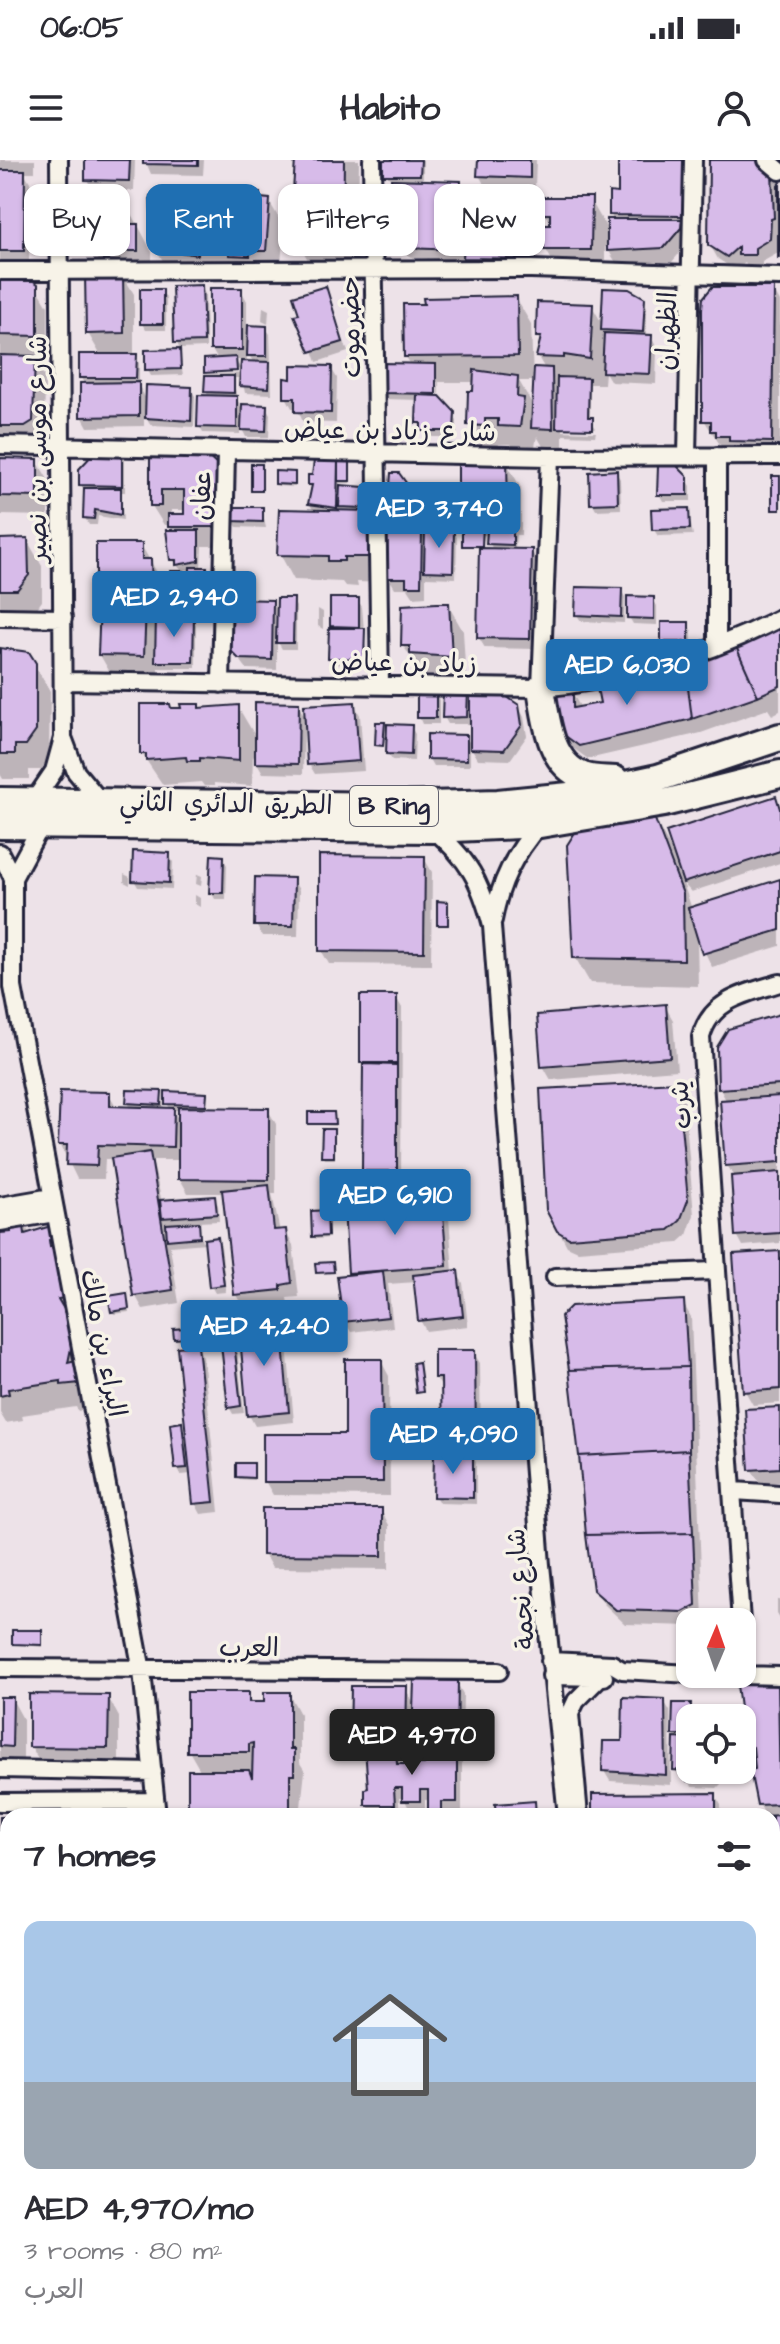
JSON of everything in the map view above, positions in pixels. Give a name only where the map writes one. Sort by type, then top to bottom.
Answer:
[{"type":"main road","points":[[541,688],[548,729],[569,767],[583,776],[618,780],[658,778]]},
{"type":"main road","name":"الطريق الدائري الثاني","points":[[0,825],[38,813],[101,802],[393,806],[498,803],[579,795],[658,778],[780,737]]},
{"type":"main road","name":"الطريق الدائري الثاني","points":[[0,801],[38,813],[433,829],[540,824],[664,803],[780,774]]},
{"type":"street","name":"شارع موسى بن نصير","points":[[38,813],[63,738],[59,160]]},
{"type":"street","name":"حضرموت","points":[[372,160],[380,684]]},
{"type":"street","name":"الظهران","points":[[687,456],[693,160]]},
{"type":"street","points":[[767,160],[780,171]]},
{"type":"street","points":[[0,271],[531,269],[780,277]]},
{"type":"street","name":"شارع زياد بن عياض","points":[[0,445],[550,457],[780,456]]},
{"type":"street","name":"عفان","points":[[221,684],[226,452]]},
{"type":"street","points":[[717,456],[717,646]]},
{"type":"street","points":[[541,688],[550,457]]},
{"type":"street","points":[[0,617],[63,618]]},
{"type":"street","name":"زياد بن عياض","points":[[63,681],[541,688],[581,684],[668,665],[780,618]]},
{"type":"street","name":"شارع موسى بن نصير","points":[[63,738],[76,772],[101,802]]},
{"type":"street","name":"البراء بن مالك","points":[[38,813],[13,878],[13,987],[142,1671],[156,1808]]},
{"type":"street","name":"شارع نجمة","points":[[492,926],[508,868],[517,850],[540,824]]},
{"type":"street","name":"شارع نجمة","points":[[433,829],[466,860],[477,878],[492,926],[551,1669],[578,1808]]},
{"type":"street","name":"البراء بن مالك","points":[[0,853],[13,878]]},
{"type":"street","name":"يثرب","points":[[740,1608],[701,1037],[705,1022],[730,999],[780,983]]},
{"type":"street","points":[[0,1206],[53,1205]]},
{"type":"street","points":[[0,1222],[53,1205]]},
{"type":"street","points":[[555,1277],[715,1271]]},
{"type":"street","points":[[734,1491],[780,1494]]},
{"type":"street","points":[[551,1669],[612,1664],[622,1670],[676,1673]]},
{"type":"street","name":"العرب","points":[[0,1668],[499,1671]]},
{"type":"street","points":[[551,1669],[600,1677],[617,1676],[622,1670]]},
{"type":"street","points":[[756,1675],[780,1676]]},
{"type":"street","points":[[562,1714],[600,1677]]},
{"type":"street","name":"شارع نجمة","points":[[562,1714],[567,1808]]},
{"type":"street","points":[[0,1769],[153,1772]]},
{"type":"street","points":[[0,1802],[134,1808]]},
{"type":"building","points":[[85,160],[130,160],[129,181],[85,180]]},
{"type":"building","points":[[143,160],[198,160],[198,165],[143,164]]},
{"type":"building","points":[[295,160],[344,160],[344,184],[293,184]]},
{"type":"building","points":[[383,160],[421,160],[420,175],[383,175]]},
{"type":"building","points":[[478,160],[530,160],[530,178],[477,176]]},
{"type":"building","points":[[618,160],[684,160],[683,216],[609,215],[609,192],[618,193]]},
{"type":"building","points":[[709,160],[763,160],[772,172],[774,218],[771,219],[770,239],[755,248],[755,255],[738,255],[738,247],[727,257],[708,245]]},
{"type":"building","points":[[0,170],[25,170],[24,251],[0,251]]},
{"type":"building","points":[[391,179],[461,181],[461,184],[434,184],[434,249],[418,248],[418,184],[391,184]]},
{"type":"building","points":[[780,182],[780,258],[778,258],[778,185]]},
{"type":"building","points":[[545,197],[592,197],[591,250],[545,250],[545,225],[550,225],[550,214],[545,214]]},
{"type":"building","points":[[262,198],[270,199],[266,251],[262,251]]},
{"type":"building","points":[[607,219],[682,219],[681,228],[664,248],[607,251]]},
{"type":"building","points":[[130,224],[138,224],[138,251],[130,251]]},
{"type":"building","points":[[463,256],[532,256],[532,259]]},
{"type":"building","points":[[85,272],[123,272],[124,333],[86,334]]},
{"type":"building","points":[[0,274],[24,275],[38,284],[38,336],[0,335]]},
{"type":"building","points":[[202,285],[204,342],[174,343],[172,286]]},
{"type":"building","points":[[326,286],[343,342],[310,352],[294,315],[299,314],[293,296]]},
{"type":"building","points":[[712,287],[774,287],[772,442],[729,441],[729,436],[716,436],[716,431],[711,431],[711,421],[702,421],[702,309],[703,298]]},
{"type":"building","points":[[210,288],[242,288],[242,350],[210,350]]},
{"type":"building","points":[[603,288],[629,289],[645,298],[643,332],[601,330]]},
{"type":"building","points":[[140,289],[163,289],[163,324],[140,324]]},
{"type":"building","points":[[517,296],[518,356],[404,357],[403,304],[424,304],[423,298]]},
{"type":"building","points":[[537,302],[593,304],[590,359],[564,355],[564,358],[536,357],[541,337],[536,337]]},
{"type":"building","points":[[248,325],[267,326],[267,356],[247,356]]},
{"type":"building","points":[[604,333],[652,335],[650,374],[602,372]]},
{"type":"building","points":[[180,349],[181,369],[145,370],[145,350]]},
{"type":"building","points":[[79,354],[137,354],[136,378],[79,378]]},
{"type":"building","points":[[0,355],[35,356],[33,421],[25,426],[0,426]]},
{"type":"building","points":[[236,357],[237,371],[204,373],[204,359]]},
{"type":"building","points":[[241,361],[270,362],[269,388],[239,386]]},
{"type":"building","points":[[381,363],[436,364],[436,394],[380,393]]},
{"type":"building","points":[[291,365],[332,366],[331,413],[295,412],[295,398],[284,398],[284,378],[291,379]]},
{"type":"building","points":[[534,367],[552,368],[553,429],[531,428]]},
{"type":"building","points":[[474,370],[518,376],[517,397],[524,398],[520,427],[498,426],[498,419],[485,419],[485,426],[467,425],[468,391],[473,391]]},
{"type":"building","points":[[205,376],[234,376],[234,393],[204,392]]},
{"type":"building","points":[[557,377],[589,378],[588,417],[593,417],[593,429],[556,428]]},
{"type":"building","points":[[139,382],[139,416],[80,417],[80,383]]},
{"type":"building","points":[[146,385],[192,387],[191,421],[145,418]]},
{"type":"building","points":[[198,395],[237,396],[237,428],[197,427]]},
{"type":"building","points":[[417,395],[440,396],[455,412],[454,431],[421,431],[421,423],[416,423]]},
{"type":"building","points":[[242,404],[267,405],[266,431],[241,430]]},
{"type":"building","points":[[96,451],[122,451],[122,486],[79,485],[79,469]]},
{"type":"building","points":[[150,454],[205,454],[218,466],[218,527],[168,527],[168,514],[184,514],[184,490],[161,490],[161,506],[150,506]]},
{"type":"building","points":[[315,454],[328,454],[328,460],[338,460],[337,508],[308,504],[312,485],[308,485],[308,475],[312,475]]},
{"type":"building","points":[[0,458],[38,459],[38,497],[0,496]]},
{"type":"building","points":[[458,459],[507,460],[508,510],[458,510]]},
{"type":"building","points":[[338,462],[350,462],[350,481],[338,481]]},
{"type":"building","points":[[251,464],[262,464],[262,491],[251,491]]},
{"type":"building","points":[[658,466],[677,466],[688,477],[688,495],[657,495]]},
{"type":"building","points":[[617,470],[618,503],[590,504],[589,472]]},
{"type":"building","points":[[275,471],[295,472],[295,485],[275,484]]},
{"type":"building","points":[[391,473],[399,473],[423,506],[423,526],[387,526]]},
{"type":"building","points":[[772,476],[780,476],[780,510],[772,510]]},
{"type":"building","points":[[340,485],[364,487],[363,508],[339,507]]},
{"type":"building","points":[[84,488],[121,488],[121,515],[95,510],[94,519],[83,518]]},
{"type":"building","points":[[231,507],[263,507],[263,522],[231,521]]},
{"type":"building","points":[[689,508],[690,529],[652,530],[651,509]]},
{"type":"building","points":[[279,509],[373,511],[371,557],[344,557],[344,561],[328,561],[328,556],[277,555]]},
{"type":"building","points":[[488,519],[513,520],[513,545],[486,544]]},
{"type":"building","points":[[462,524],[483,525],[482,546],[462,546]]},
{"type":"building","points":[[425,528],[454,529],[453,572],[424,571]]},
{"type":"building","points":[[386,529],[422,529],[421,586],[406,586],[406,578],[387,578]]},
{"type":"building","points":[[166,530],[199,530],[199,561],[176,565],[176,560],[170,560]]},
{"type":"building","points":[[28,538],[29,575],[17,590],[0,590],[0,539]]},
{"type":"building","points":[[96,543],[142,543],[142,559],[151,559],[152,592],[96,592]]},
{"type":"building","points":[[479,548],[532,549],[530,639],[477,638]]},
{"type":"building","points":[[190,567],[207,567],[207,593],[189,593]]},
{"type":"building","points":[[170,571],[184,571],[184,594],[170,593]]},
{"type":"building","points":[[226,579],[246,579],[245,596],[225,595]]},
{"type":"building","points":[[576,587],[622,588],[621,617],[575,615]]},
{"type":"building","points":[[627,596],[654,597],[654,619],[627,618]]},
{"type":"building","points":[[277,598],[294,598],[293,643],[276,643]]},
{"type":"building","points":[[330,598],[359,598],[359,627],[330,626]]},
{"type":"building","points":[[230,599],[273,600],[272,660],[239,659],[229,649]]},
{"type":"building","points":[[100,603],[146,605],[144,656],[98,655]]},
{"type":"building","points":[[449,603],[452,657],[410,654],[410,646],[401,646],[402,605]]},
{"type":"building","points":[[156,615],[194,616],[193,662],[155,662]]},
{"type":"building","points":[[780,621],[780,686],[758,696],[734,642]]},
{"type":"building","points":[[661,622],[689,622],[689,642],[661,642]]},
{"type":"building","points":[[329,628],[365,628],[364,659],[328,658]]},
{"type":"building","points":[[734,642],[758,696],[692,719],[685,663]]},
{"type":"building","points":[[0,648],[29,652],[36,663],[36,731],[26,745],[15,745],[15,754],[0,754]]},
{"type":"building","points":[[562,648],[581,649],[580,672],[562,672]]},
{"type":"building","points":[[685,663],[692,719],[579,746],[560,732],[554,693],[573,691],[573,708],[600,703],[597,688]]},
{"type":"building","points":[[443,690],[468,690],[467,717],[442,718]]},
{"type":"building","points":[[417,691],[436,691],[436,718],[417,718]]},
{"type":"building","points":[[470,693],[501,693],[519,705],[522,725],[504,750],[470,749]]},
{"type":"building","points":[[255,702],[299,703],[298,764],[255,763]]},
{"type":"building","points":[[355,702],[359,761],[307,765],[304,705]]},
{"type":"building","points":[[140,704],[170,704],[171,708],[181,708],[180,704],[199,704],[199,708],[239,705],[239,761],[200,758],[200,761],[187,761],[186,757],[146,760],[146,754],[140,754]]},
{"type":"building","points":[[376,722],[385,722],[383,746],[375,745]]},
{"type":"building","points":[[387,724],[412,725],[411,755],[386,754]]},
{"type":"building","points":[[427,734],[467,735],[467,760],[427,759]]},
{"type":"building","points":[[776,796],[780,809],[780,851],[683,883],[666,832]]},
{"type":"building","points":[[653,814],[683,894],[684,960],[573,958],[567,845],[583,820]]},
{"type":"building","points":[[133,851],[170,853],[169,883],[132,881]]},
{"type":"building","points":[[211,855],[224,856],[223,893],[209,893]]},
{"type":"building","points":[[319,855],[425,856],[424,952],[319,951]]},
{"type":"building","points":[[255,877],[294,878],[293,926],[254,926]]},
{"type":"building","points":[[780,879],[780,930],[702,954],[688,908]]},
{"type":"building","points":[[437,901],[448,902],[448,925],[437,925]]},
{"type":"building","points":[[360,995],[397,995],[397,1063],[360,1063]]},
{"type":"building","points":[[666,1004],[670,1057],[541,1067],[537,1015]]},
{"type":"building","points":[[780,1014],[780,1085],[718,1089],[717,1047],[728,1029]]},
{"type":"building","points":[[363,1064],[397,1065],[397,1171],[362,1171]]},
{"type":"building","points":[[677,1082],[688,1200],[680,1221],[669,1230],[569,1238],[557,1231],[546,1210],[540,1089]]},
{"type":"building","points":[[127,1090],[162,1091],[161,1105],[126,1103]]},
{"type":"building","points":[[60,1091],[110,1092],[110,1106],[174,1108],[173,1147],[98,1145],[97,1166],[66,1165],[67,1145],[58,1145]]},
{"type":"building","points":[[165,1091],[207,1093],[206,1105],[165,1104]]},
{"type":"building","points":[[780,1096],[780,1162],[725,1166],[720,1100]]},
{"type":"building","points":[[178,1107],[269,1108],[269,1180],[178,1179]]},
{"type":"building","points":[[308,1112],[334,1112],[335,1124],[308,1124]]},
{"type":"building","points":[[322,1129],[334,1129],[334,1157],[321,1157]]},
{"type":"building","points":[[150,1152],[173,1290],[133,1296],[111,1158]]},
{"type":"building","points":[[780,1172],[780,1233],[735,1236],[731,1176]]},
{"type":"building","points":[[269,1185],[274,1230],[286,1229],[292,1283],[281,1285],[281,1290],[234,1295],[222,1190]]},
{"type":"building","points":[[215,1196],[217,1214],[162,1218],[160,1200]]},
{"type":"building","points":[[442,1201],[447,1266],[348,1273],[344,1208]]},
{"type":"building","points":[[327,1210],[328,1236],[312,1237],[311,1211]]},
{"type":"building","points":[[23,1219],[25,1234],[54,1225],[56,1239],[49,1240],[50,1247],[57,1246],[65,1298],[58,1299],[68,1316],[72,1343],[68,1363],[76,1361],[80,1383],[61,1385],[61,1381],[8,1389],[9,1394],[0,1396],[0,1233],[11,1232],[10,1221]]},
{"type":"building","points":[[199,1222],[200,1237],[167,1240],[166,1224]]},
{"type":"building","points":[[218,1237],[224,1285],[209,1287],[204,1239]]},
{"type":"building","points":[[780,1251],[780,1389],[743,1392],[733,1254]]},
{"type":"building","points":[[333,1262],[334,1272],[316,1273],[315,1263]]},
{"type":"building","points":[[458,1270],[463,1316],[418,1321],[413,1275]]},
{"type":"building","points":[[383,1271],[388,1317],[343,1322],[337,1276]]},
{"type":"building","points":[[127,1293],[129,1309],[111,1312],[108,1296]]},
{"type":"building","points":[[684,1300],[688,1367],[569,1370],[561,1316],[571,1306]]},
{"type":"building","points":[[281,1321],[289,1412],[247,1416],[239,1325]]},
{"type":"building","points":[[232,1324],[241,1406],[228,1408],[219,1326]]},
{"type":"building","points":[[199,1327],[200,1337],[174,1339],[173,1329]]},
{"type":"building","points":[[198,1345],[214,1502],[193,1504],[177,1347]]},
{"type":"building","points":[[434,1350],[475,1350],[476,1441],[442,1441],[441,1378],[434,1378]]},
{"type":"building","points":[[345,1359],[382,1359],[383,1482],[263,1482],[263,1434],[345,1434]]},
{"type":"building","points":[[419,1362],[423,1392],[416,1393],[413,1363]]},
{"type":"building","points":[[688,1367],[689,1450],[579,1456],[569,1370]]},
{"type":"building","points":[[780,1407],[780,1468],[749,1470],[745,1409]]},
{"type":"building","points":[[427,1409],[431,1448],[422,1449],[418,1410]]},
{"type":"building","points":[[182,1422],[187,1468],[175,1469],[170,1424]]},
{"type":"building","points":[[689,1450],[693,1533],[586,1535],[579,1456]]},
{"type":"building","points":[[434,1453],[473,1454],[473,1498],[433,1497]]},
{"type":"building","points":[[236,1463],[254,1463],[254,1478],[236,1477]]},
{"type":"building","points":[[262,1508],[382,1508],[382,1556],[262,1555]]},
{"type":"building","points":[[693,1533],[696,1605],[676,1608],[676,1612],[616,1610],[593,1590],[586,1535]]},
{"type":"building","points":[[12,1630],[42,1630],[42,1645],[12,1644]]},
{"type":"building","points":[[414,1680],[458,1681],[457,1744],[412,1742]]},
{"type":"building","points":[[778,1683],[780,1804],[757,1805],[753,1784],[756,1784],[756,1704],[739,1704],[737,1688],[756,1688],[756,1684]]},
{"type":"building","points":[[351,1686],[407,1686],[406,1743],[350,1743]]},
{"type":"building","points":[[187,1692],[249,1692],[249,1702],[264,1702],[264,1692],[290,1692],[290,1749],[294,1749],[294,1775],[290,1775],[290,1808],[188,1808],[188,1770],[249,1770],[252,1778],[253,1743],[249,1744],[249,1752],[187,1752]]},
{"type":"building","points":[[29,1694],[109,1695],[108,1748],[29,1747]]},
{"type":"building","points":[[0,1697],[13,1697],[12,1747],[0,1746]]},
{"type":"building","points":[[623,1697],[665,1699],[666,1775],[602,1771],[603,1741],[622,1741]]},
{"type":"building","points":[[673,1703],[691,1703],[676,1704],[676,1735],[672,1735]]},
{"type":"building","points":[[674,1738],[676,1738],[676,1770],[673,1770]]},
{"type":"building","points":[[365,1748],[396,1748],[397,1764],[424,1764],[424,1749],[457,1748],[457,1802],[441,1802],[441,1808],[428,1808],[428,1790],[420,1790],[420,1801],[402,1801],[402,1788],[394,1788],[395,1805],[365,1805],[365,1789],[368,1788]]},
{"type":"building","points":[[716,1793],[716,1808],[592,1808],[592,1794]]},
{"type":"building","points":[[535,1801],[535,1808],[495,1808],[495,1804]]},
{"type":"building","points":[[65,1806],[124,1807],[124,1808]]}]
